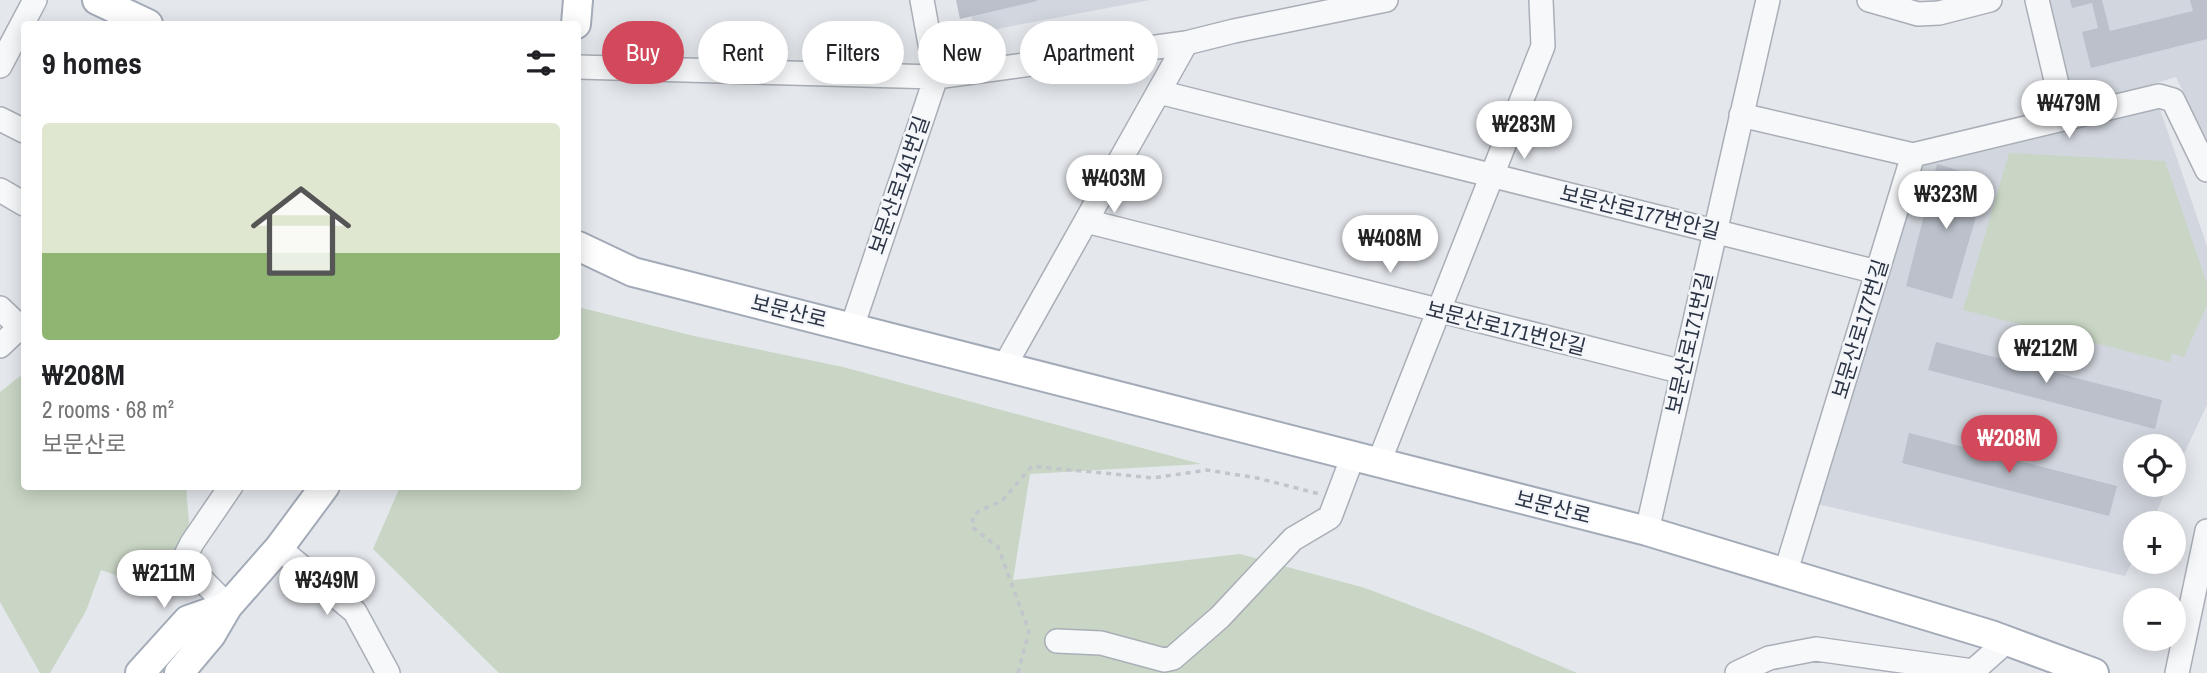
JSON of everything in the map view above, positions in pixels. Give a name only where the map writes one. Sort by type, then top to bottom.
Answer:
[{"type":"main road","points":[[576,21],[578,0]]},
{"type":"main road","points":[[112,3],[143,21]]},
{"type":"main road","name":"보문산로","points":[[581,247],[633,272],[1647,531],[1786,571],[2007,641],[2094,673]]},
{"type":"main road","points":[[179,673],[322,490]]},
{"type":"main road","points":[[141,673],[188,620],[229,606]]},
{"type":"street","points":[[24,21],[35,0]]},
{"type":"street","name":"보문산로141번길","points":[[922,0],[926,21]]},
{"type":"street","points":[[1006,67],[1186,43],[1386,0]]},
{"type":"street","points":[[1057,641],[1101,643],[1164,660],[1173,658],[1220,617],[1293,539],[1330,517],[1337,499],[1366,459],[1440,311],[1543,46],[1541,0]]},
{"type":"street","name":"보문산로171번길","points":[[1647,531],[1768,0]]},
{"type":"street","points":[[1869,0],[1918,14],[1939,13],[1990,0]]},
{"type":"street","points":[[2037,0],[2065,118]]},
{"type":"street","points":[[0,66],[21,26]]},
{"type":"street","points":[[1004,367],[1186,43]]},
{"type":"street","points":[[581,66],[918,76]]},
{"type":"street","name":"보문산로141번길","points":[[852,327],[934,84]]},
{"type":"street","name":"보문산로177번안길","points":[[1159,92],[1877,272]]},
{"type":"street","points":[[1741,115],[1913,155],[2159,96],[2173,100],[2206,165]]},
{"type":"street","points":[[0,118],[21,129]]},
{"type":"street","name":"보문산로177번길","points":[[1786,571],[1913,155]]},
{"type":"street","points":[[0,190],[21,202]]},
{"type":"street","name":"보문산로171번안길","points":[[1086,221],[1683,372]]},
{"type":"street","points":[[581,263],[633,272]]},
{"type":"street","points":[[0,308],[21,329]]},
{"type":"street","points":[[0,346],[21,331]]},
{"type":"street","points":[[228,490],[183,561],[229,606]]},
{"type":"street","points":[[2177,673],[2207,531]]},
{"type":"street","points":[[279,548],[355,612],[388,673]]},
{"type":"street","points":[[1738,673],[1769,657],[1816,649],[1973,671],[2007,641]]},
{"type":"path","points":[[1018,673],[1029,631],[998,547],[972,527],[973,517],[979,511],[1002,501],[1032,466],[1153,478],[1208,470],[1257,478],[1337,499]]},
{"type":"shaded area","points":[[968,0],[1150,0],[1039,21],[1020,21],[1020,25],[1006,27],[1006,21],[972,21]]},
{"type":"shaded area","points":[[2044,0],[2207,0],[2207,142],[2176,77],[2070,109]]},
{"type":"shaded area","points":[[2160,109],[2207,246],[2207,405],[2186,450],[2186,434],[2123,434],[2123,497],[2163,497],[2157,511],[2123,511],[2125,576],[1813,503],[1922,160]]},
{"type":"green space","points":[[2009,153],[2165,161],[2207,284],[2207,305],[2184,357],[2172,353],[2170,362],[1963,310]]},
{"type":"green space","points":[[581,308],[694,336],[843,367],[1201,464],[1030,474],[1013,580],[1240,554],[1365,588],[1478,631],[1577,673],[499,673],[373,549],[399,490],[581,490]]},
{"type":"green space","points":[[21,375],[21,490],[186,490],[189,523],[172,595],[101,570],[86,611],[50,673],[40,673],[0,602],[0,392]]},
{"type":"building","points":[[956,0],[1037,0],[1037,1],[960,19]]},
{"type":"building","points":[[2070,0],[2102,0],[2110,31],[2193,11],[2190,0],[2207,0],[2207,39],[2091,68],[2082,32],[2098,28],[2092,3],[2072,8]]},
{"type":"building","points":[[1937,164],[1987,179],[1952,299],[1906,286]]},
{"type":"building","points":[[1936,342],[2162,400],[2155,429],[1928,370]]},
{"type":"building","points":[[1909,433],[2117,486],[2109,516],[1902,463]]}]
